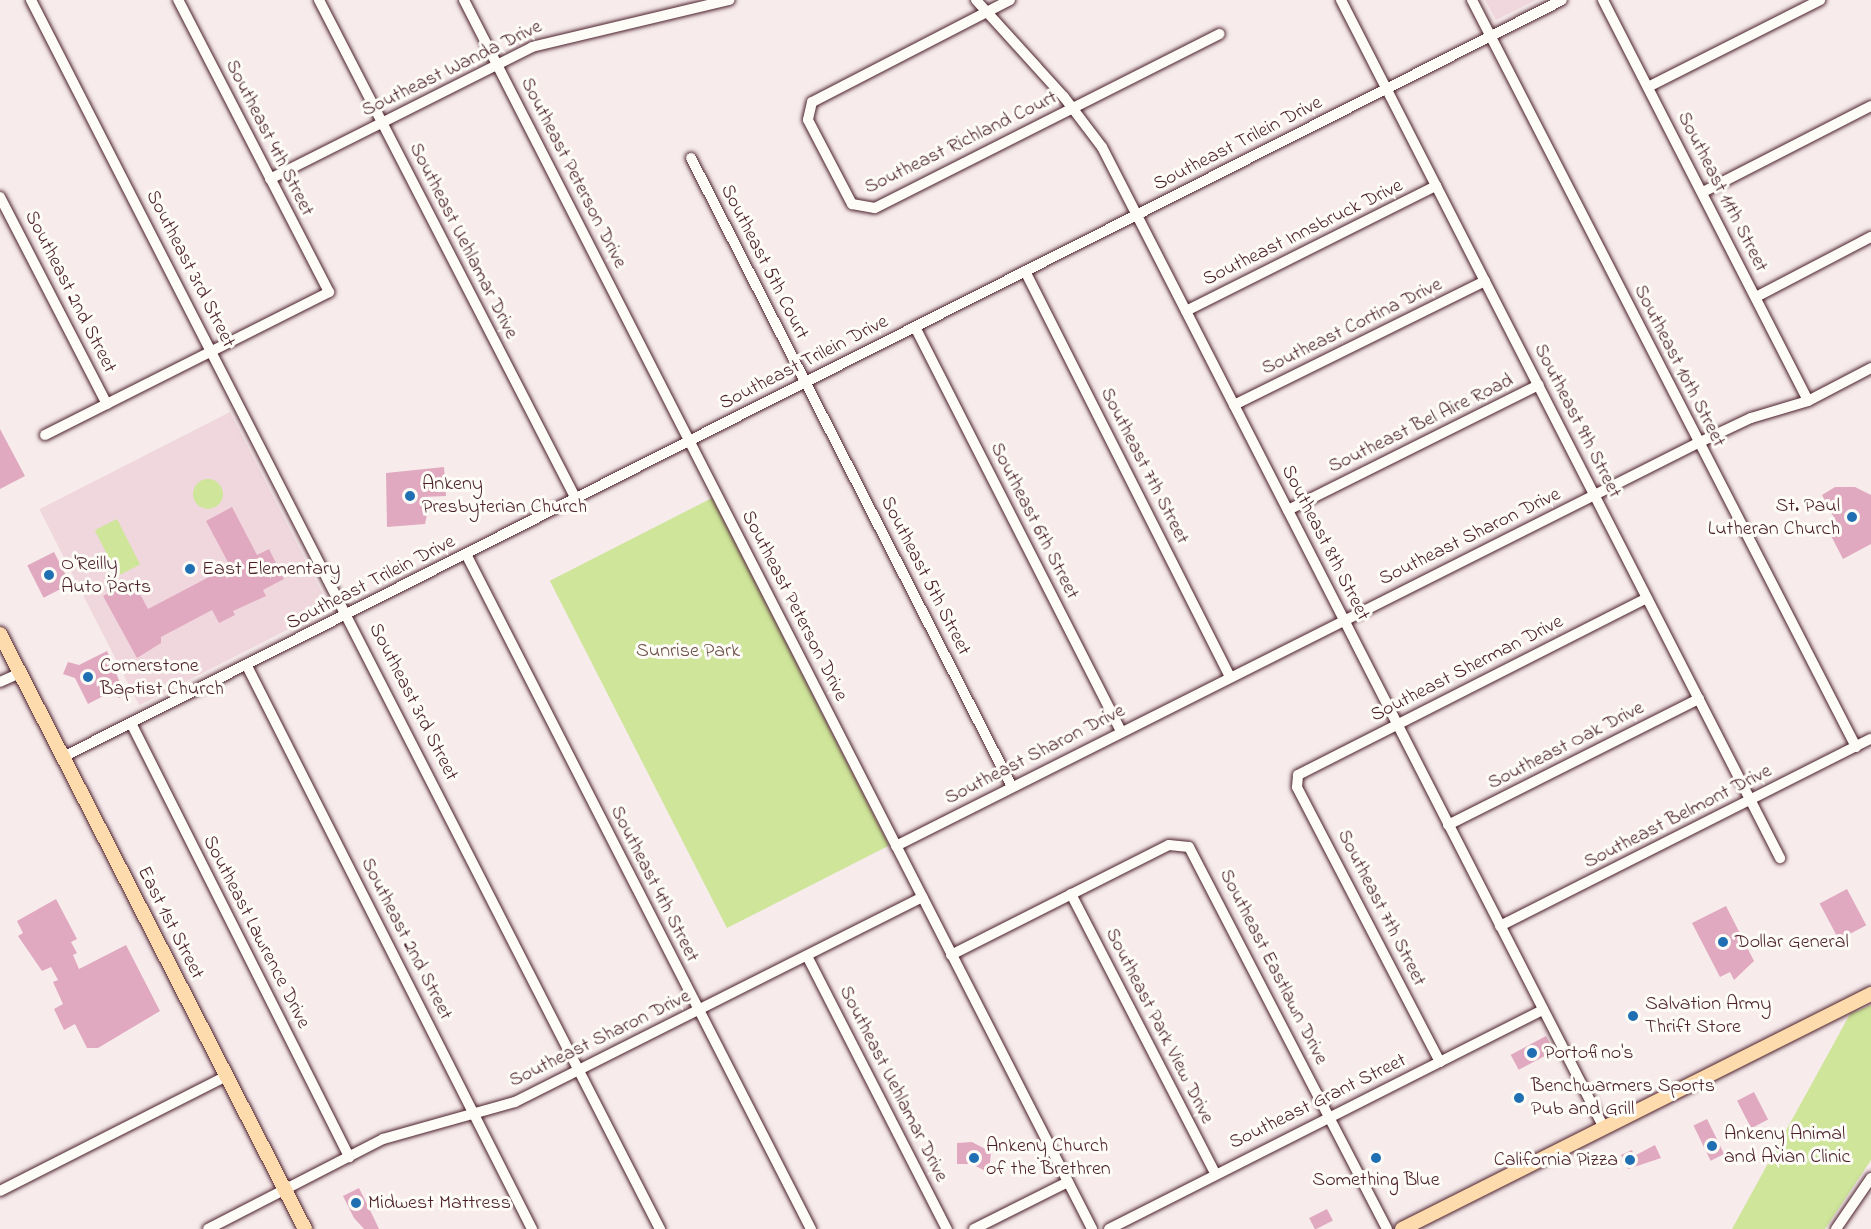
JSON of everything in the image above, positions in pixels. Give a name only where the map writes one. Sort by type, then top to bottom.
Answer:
[{"type":"main road","name":"East 1st Street","points":[[0,634],[305,1229]]},
{"type":"main road","points":[[1402,1229],[1871,994]]},
{"type":"street","name":"Southeast 3rd Street","points":[[31,0],[348,614],[660,1229]]},
{"type":"street","name":"Southeast 4th Street","points":[[178,0],[329,292],[212,350]]},
{"type":"street","name":"Southeast Uehlamar Drive","points":[[319,0],[576,499]]},
{"type":"street","name":"Southeast Peterson Drive","points":[[464,0],[1092,1229]]},
{"type":"street","name":"Southeast Wanda Drive","points":[[270,179],[497,64],[571,34],[729,0]]},
{"type":"street","name":"Southeast 8th Street","points":[[976,0],[1073,108],[1102,147],[1604,1128]]},
{"type":"street","points":[[987,12],[1010,0]]},
{"type":"street","name":"Southeast 9th Street","points":[[1341,0],[1385,90],[1539,385],[1780,858]]},
{"type":"street","name":"Southeast 10th Street","points":[[1472,0],[1856,747]]},
{"type":"street","name":"Southeast Trilein Drive","points":[[63,757],[1562,0]]},
{"type":"street","name":"Southeast 11th Street","points":[[1603,0],[1808,401]]},
{"type":"street","points":[[1648,87],[1820,0]]},
{"type":"street","name":"Southeast Richland Court","points":[[987,12],[810,105],[808,120],[849,202],[863,209],[875,208],[1073,108]]},
{"type":"street","points":[[1073,108],[1219,34]]},
{"type":"street","points":[[1703,192],[1871,106]]},
{"type":"street","name":"Southeast 5th Court","points":[[691,158],[805,382]]},
{"type":"street","name":"Southeast Innsbruck Drive","points":[[1186,311],[1436,186]]},
{"type":"street","name":"Southeast 2nd Street","points":[[0,197],[107,404]]},
{"type":"street","points":[[1756,297],[1871,237]]},
{"type":"street","name":"Southeast 7th Street","points":[[1025,272],[1230,676]]},
{"type":"street","name":"Southeast Cortina Drive","points":[[1234,405],[1485,281]]},
{"type":"street","name":"Southeast 6th Street","points":[[915,327],[1121,732]]},
{"type":"street","points":[[45,435],[212,350]]},
{"type":"street","name":"Southeast Sharon Drive","points":[[896,846],[1230,676],[1751,417],[1808,401],[1871,368]]},
{"type":"street","name":"Southeast 5th Street","points":[[805,382],[1012,787]]},
{"type":"street","name":"Southeast Bel Aire Road","points":[[1288,510],[1539,385]]},
{"type":"street","name":"Southeast 4th Street","points":[[466,554],[810,1229]]},
{"type":"street","name":"Southeast Sherman Drive","points":[[1302,771],[1647,598]]},
{"type":"street","name":"Southeast 2nd Street","points":[[247,666],[532,1229]]},
{"type":"street","points":[[0,682],[20,673]]},
{"type":"street","name":"Southeast Oak Drive","points":[[1448,825],[1699,699]]},
{"type":"street","name":"Southeast Lawrence Drive","points":[[131,723],[349,1157]]},
{"type":"street","name":"Southeast Belmont Drive","points":[[1500,926],[1871,739]]},
{"type":"street","name":"Southeast 7th Street","points":[[1302,771],[1297,787],[1440,1062]]},
{"type":"street","name":"Southeast Eastlawn Drive","points":[[1071,894],[1176,843],[1193,851],[1387,1229]]},
{"type":"street","points":[[951,955],[1071,894]]},
{"type":"street","name":"Southeast Park View Drive","points":[[1071,894],[1215,1173]]},
{"type":"street","name":"Southeast Sharon Drive","points":[[208,1229],[407,1130],[474,1116],[578,1070],[922,897]]},
{"type":"street","name":"Southeast Uehlamar Drive","points":[[807,956],[947,1229]]},
{"type":"street","name":"Southeast Grant Street","points":[[1109,1229],[1215,1173],[1543,1010]]},
{"type":"street","points":[[0,1191],[226,1076]]},
{"type":"street","points":[[1836,1229],[1871,1178]]},
{"type":"street","points":[[974,1229],[1068,1182]]},
{"type":"shaded area","points":[[1485,0],[1536,0],[1496,20]]},
{"type":"shaded area","name":"East Elementary","points":[[230,412],[330,608],[139,705],[39,509]]},
{"type":"green space","points":[[208,479],[219,483],[223,494],[219,505],[208,509],[197,505],[193,494],[197,483]]},
{"type":"green space","name":"Sunrise Park","points":[[712,498],[889,845],[727,928],[550,581]]},
{"type":"green space","points":[[117,519],[140,564],[118,576],[95,530]]},
{"type":"green space","points":[[1871,1005],[1871,1160],[1825,1229],[1732,1229],[1850,1014]]},
{"type":"building","points":[[0,429],[25,476],[0,489]]},
{"type":"building","name":"Ankeny Presbyterian Church","points":[[444,467],[446,496],[422,497],[428,510],[425,524],[387,527],[386,473]]},
{"type":"building","name":"St. Paul Lutheran Church","points":[[1835,487],[1855,487],[1871,495],[1871,544],[1843,559],[1828,530],[1838,525],[1822,495]]},
{"type":"building","name":"East Elementary","points":[[232,507],[257,555],[269,549],[284,579],[263,590],[266,596],[233,611],[235,615],[219,623],[212,610],[161,637],[161,643],[137,658],[103,596],[126,584],[131,594],[138,590],[148,609],[230,566],[206,521]]},
{"type":"building","name":"O'Reilly Auto Parts","points":[[54,552],[70,584],[44,598],[27,566]]},
{"type":"building","name":"Cornerstone Baptist Church","points":[[107,651],[125,695],[119,698],[111,692],[88,704],[75,678],[63,674],[68,662],[79,665]]},
{"type":"building","name":"Dollar General","points":[[1847,889],[1866,925],[1839,940],[1820,904]]},
{"type":"building","points":[[56,899],[77,939],[71,942],[77,953],[73,955],[79,969],[126,945],[160,1011],[98,1048],[87,1048],[75,1024],[64,1030],[54,1009],[63,1004],[53,982],[58,980],[51,967],[42,971],[18,936],[23,933],[17,921]]},
{"type":"building","name":"Dollar General","points":[[1726,906],[1754,961],[1734,980],[1730,972],[1720,977],[1692,923]]},
{"type":"building","name":"Portofino's","points":[[1546,1036],[1554,1051],[1519,1070],[1511,1055]]},
{"type":"building","points":[[1754,1092],[1768,1120],[1751,1128],[1737,1101]]},
{"type":"building","name":"Ankeny Animal and Avian Clinic","points":[[1707,1119],[1724,1154],[1711,1161],[1694,1126]]},
{"type":"building","name":"Ankeny Church of the Brethren","points":[[972,1142],[991,1152],[989,1173],[972,1164],[957,1164],[957,1143]]},
{"type":"building","points":[[1655,1145],[1661,1158],[1628,1169],[1621,1155],[1632,1150],[1634,1156]]},
{"type":"building","name":"Midwest Mattress","points":[[359,1188],[379,1229],[364,1229],[354,1218],[343,1196]]},
{"type":"building","points":[[1327,1209],[1333,1221],[1315,1229],[1309,1218]]},
{"type":"place","name":"Ankeny Presbyterian Church","points":[[410,496]]},
{"type":"place","name":"St. Paul Lutheran Church","points":[[1852,517]]},
{"type":"place","name":"East Elementary","points":[[190,569]]},
{"type":"place","name":"O'Reilly Auto Parts","points":[[49,575]]},
{"type":"place","name":"Cornerstone Baptist Church","points":[[88,677]]},
{"type":"place","name":"Dollar General","points":[[1723,942]]},
{"type":"place","name":"Salvation Army Thrift Store","points":[[1633,1016]]},
{"type":"place","name":"Portofino's","points":[[1532,1053]]},
{"type":"place","name":"Benchwarmers Sports Pub and Grill","points":[[1519,1098]]},
{"type":"place","name":"Ankeny Animal and Avian Clinic","points":[[1712,1146]]},
{"type":"place","name":"Ankeny Church of the Brethren","points":[[974,1158]]},
{"type":"place","name":"Something Blue","points":[[1376,1158]]},
{"type":"place","name":"California Pizza","points":[[1630,1160]]},
{"type":"place","name":"Midwest Mattress","points":[[356,1203]]}]
